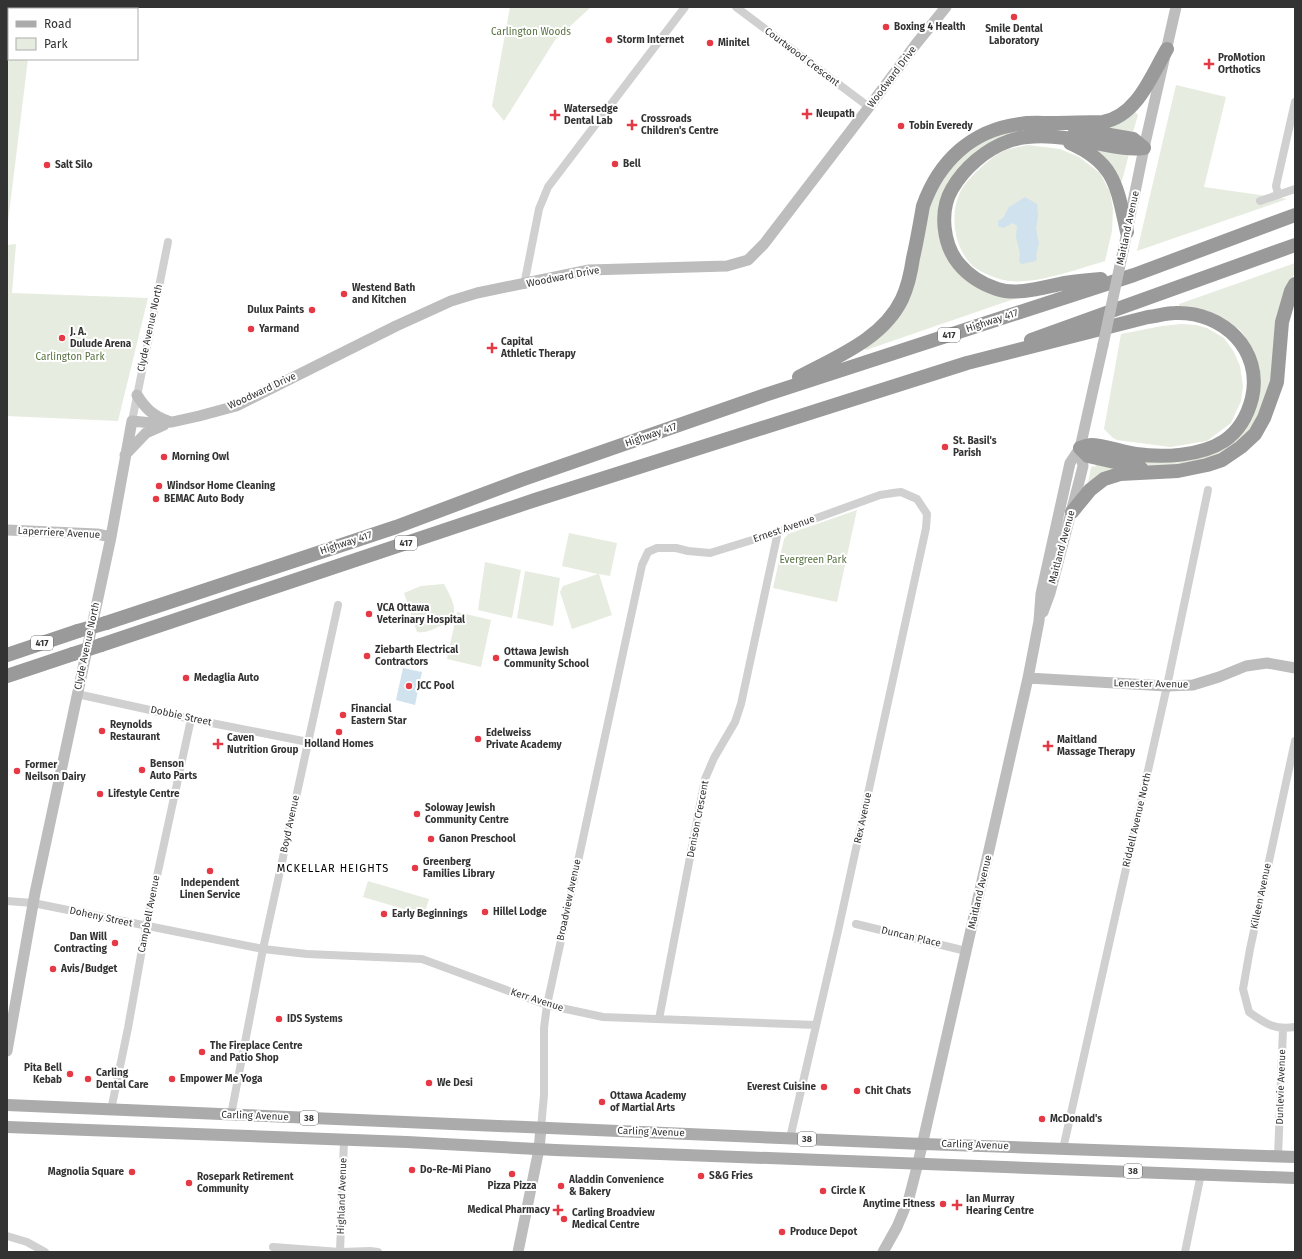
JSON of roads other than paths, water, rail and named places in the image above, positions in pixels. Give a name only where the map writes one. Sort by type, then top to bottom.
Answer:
[{"type":"highway","points":[[765,395],[850,349],[876,333],[891,317],[902,299],[909,280],[923,206],[933,183],[944,166],[966,144],[990,131],[1021,124],[1103,122],[1112,120],[1133,106],[1167,49]]},
{"type":"highway","points":[[1042,123],[1133,139],[1144,148]]},
{"type":"highway","points":[[1134,275],[1067,283],[1024,292],[997,289],[973,278],[958,264],[949,246],[944,224],[944,216],[948,198],[956,183],[966,171],[982,155],[1009,141],[1022,138],[1055,137],[1089,141],[1131,150],[1144,148]]},
{"type":"highway","points":[[1055,137],[1088,152],[1104,166],[1116,187],[1127,232]]},
{"type":"highway","name":"Highway 417","points":[[7,655],[396,527],[521,480],[765,395],[1134,275],[1295,215]]},
{"type":"highway","name":"417","points":[[7,676],[528,502],[967,363],[1295,245]]},
{"type":"highway","points":[[1072,512],[1090,490],[1104,479],[1120,474],[1178,471],[1207,465],[1222,460],[1241,448],[1255,434],[1264,418],[1277,382],[1282,322],[1291,291],[1295,284]]},
{"type":"highway","points":[[967,363],[1148,317],[1175,312],[1194,315],[1221,324],[1236,336],[1246,350],[1252,366],[1254,378],[1249,407],[1239,426],[1224,441],[1204,450],[1169,456],[1136,454],[1091,445],[1080,448],[1088,456],[1130,466],[1178,471]]},
{"type":"main road","name":"Carling Avenue","points":[[7,1105],[923,1144],[1295,1157]]},
{"type":"main road","name":"Carling Avenue","points":[[7,1127],[1295,1178]]},
{"type":"street","points":[[524,285],[539,209],[548,187],[685,7]]},
{"type":"street","name":"Courtwood Crescent","points":[[736,7],[869,107]]},
{"type":"street","name":"Woodward Drive","points":[[132,421],[152,423],[172,422],[236,406],[396,326],[451,301],[477,293],[524,285],[589,270],[727,266],[748,260],[764,244],[916,44],[946,7]]},
{"type":"street","name":"Maitland Avenue","points":[[1040,621],[1041,594],[1070,463],[1080,448],[1144,148],[1176,7]]},
{"type":"street","points":[[1278,194],[1276,186],[1295,102]]},
{"type":"street","points":[[1260,200],[1295,188]]},
{"type":"street","name":"Clyde Avenue North","points":[[7,1051],[33,904],[111,537],[125,455],[168,242]]},
{"type":"street","points":[[137,394],[150,412],[158,417],[172,422]]},
{"type":"street","points":[[125,455],[146,433],[172,422]]},
{"type":"street","name":"Maitland Avenue","points":[[883,1252],[897,1227],[909,1198],[923,1144],[1040,621],[1050,593],[1083,466],[1080,448]]},
{"type":"street","name":"Riddell Avenue North","points":[[1063,1149],[1167,686],[1208,490]]},
{"type":"street","name":"Ernest Avenue","points":[[648,552],[657,548],[676,548],[688,551],[710,553],[778,532],[880,495],[901,492],[916,499]]},
{"type":"street","name":"Rex Avenue","points":[[790,1138],[838,931],[926,528],[927,514],[916,499]]},
{"type":"street","name":"Laperriere Avenue","points":[[7,530],[97,534],[111,537]]},
{"type":"street","name":"Denison Crescent","points":[[659,1019],[705,779],[714,758],[735,722],[741,704],[778,532]]},
{"type":"street","name":"Broadview Avenue","points":[[518,1252],[539,1149],[544,1095],[544,1028],[547,1005],[642,565],[648,552]]},
{"type":"street","name":"Boyd Avenue","points":[[231,1115],[263,949],[338,605]]},
{"type":"street","name":"Lenester Avenue","points":[[1028,678],[1167,686],[1193,685],[1219,677],[1246,666],[1266,663],[1295,668]]},
{"type":"street","name":"Dobbie Street","points":[[77,694],[191,719],[308,742]]},
{"type":"street","name":"Campbell Avenue","points":[[111,1110],[128,1028],[146,927],[191,719]]},
{"type":"street","name":"Killeen Avenue","points":[[1283,1029],[1268,1025],[1249,1012],[1243,989],[1250,949],[1295,742]]},
{"type":"street","name":"Doheny Street","points":[[7,901],[33,904],[263,949]]},
{"type":"street","name":"Duncan Place","points":[[856,924],[966,951]]},
{"type":"street","name":"Kerr Avenue","points":[[263,949],[307,954],[422,959],[547,1005],[603,1017],[816,1026]]},
{"type":"street","points":[[1283,1029],[1295,1027]]},
{"type":"street","name":"Dunlevie Avenue","points":[[1278,1156],[1283,1029]]},
{"type":"street","name":"Highland Avenue","points":[[340,1252],[344,1140]]},
{"type":"street","points":[[1185,1252],[1201,1174]]},
{"type":"street","points":[[7,1236],[27,1242],[45,1252]]},
{"type":"street","points":[[273,1247],[340,1252],[378,1252]]},
{"type":"water","points":[[1025,197],[1037,204],[1038,216],[1036,229],[1039,243],[1036,261],[1021,264],[1019,261],[1020,254],[1016,237],[1017,226],[1013,223],[1003,228],[998,226],[998,221],[1003,218],[1009,207]]},
{"type":"water","name":"JCC Pool","points":[[403,668],[422,672],[415,705],[396,700]]},
{"type":"place","name":"Smile Dental Laboratory","points":[[1014,17]]},
{"type":"place","name":"Boxing 4 Health","points":[[886,27]]},
{"type":"place","name":"Storm Internet","points":[[609,40]]},
{"type":"place","name":"Minitel","points":[[710,43]]},
{"type":"place","name":"ProMotion Orthotics","points":[[1209,64]]},
{"type":"place","name":"Neupath","points":[[807,114]]},
{"type":"place","name":"Watersedge Dental Lab","points":[[555,115]]},
{"type":"place","name":"Crossroads Children's Centre","points":[[632,125]]},
{"type":"place","name":"Tobin Everedy","points":[[901,126]]},
{"type":"place","name":"Bell","points":[[615,164]]},
{"type":"place","name":"Salt Silo","points":[[47,165]]},
{"type":"place","name":"Westend Bath and Kitchen","points":[[344,294]]},
{"type":"place","name":"Dulux Paints","points":[[312,310]]},
{"type":"place","name":"Yarmand","points":[[251,329]]},
{"type":"place","name":"J. A. Dulude Arena","points":[[62,338]]},
{"type":"place","name":"Capital Athletic Therapy","points":[[492,348]]},
{"type":"place","name":"St. Basil's Parish","points":[[945,447]]},
{"type":"place","name":"Morning Owl","points":[[164,457]]},
{"type":"place","name":"Windsor Home Cleaning","points":[[159,486]]},
{"type":"place","name":"BEMAC Auto Body","points":[[156,499]]},
{"type":"place","name":"VCA Ottawa Veterinary Hospital","points":[[369,614]]},
{"type":"place","name":"Ziebarth Electrical Contractors","points":[[367,656]]},
{"type":"place","name":"Ottawa Jewish Community School","points":[[496,658]]},
{"type":"place","name":"Medaglia Auto","points":[[186,678]]},
{"type":"place","name":"JCC Pool","points":[[409,686]]},
{"type":"place","name":"Financial Eastern Star","points":[[343,715]]},
{"type":"place","name":"Reynolds Restaurant","points":[[102,731]]},
{"type":"place","name":"Holland Homes","points":[[339,732]]},
{"type":"place","name":"Edelweiss Private Academy","points":[[478,739]]},
{"type":"place","name":"Caven Nutrition Group","points":[[218,744]]},
{"type":"place","name":"Maitland Massage Therapy","points":[[1048,746]]},
{"type":"place","name":"Benson Auto Parts","points":[[142,770]]},
{"type":"place","name":"Former Neilson Dairy","points":[[17,771]]},
{"type":"place","name":"Lifestyle Centre","points":[[100,794]]},
{"type":"place","name":"Soloway Jewish Community Centre","points":[[417,814]]},
{"type":"place","name":"Ganon Preschool","points":[[431,839]]},
{"type":"place","name":"Greenberg Families Library","points":[[415,868]]},
{"type":"place","name":"Independent Linen Service","points":[[210,871]]},
{"type":"place","name":"Hillel Lodge","points":[[485,912]]},
{"type":"place","name":"Early Beginnings","points":[[384,914]]},
{"type":"place","name":"Dan Will Contracting","points":[[115,943]]},
{"type":"place","name":"Avis/Budget","points":[[53,969]]},
{"type":"place","name":"IDS Systems","points":[[279,1019]]},
{"type":"place","name":"The Fireplace Centre and Patio Shop","points":[[202,1052]]},
{"type":"place","name":"Pita Bell Kebab","points":[[70,1074]]},
{"type":"place","name":"Carling Dental Care","points":[[88,1079]]},
{"type":"place","name":"Empower Me Yoga","points":[[172,1079]]},
{"type":"place","name":"We Desi","points":[[429,1083]]},
{"type":"place","name":"Everest Cuisine","points":[[824,1087]]},
{"type":"place","name":"Chit Chats","points":[[857,1091]]},
{"type":"place","name":"Ottawa Academy of Martial Arts","points":[[602,1102]]},
{"type":"place","name":"McDonald's","points":[[1042,1119]]},
{"type":"place","name":"Do-Re-Mi Piano","points":[[412,1170]]},
{"type":"place","name":"Magnolia Square","points":[[132,1172]]},
{"type":"place","name":"Pizza Pizza","points":[[512,1174]]},
{"type":"place","name":"S&G Fries","points":[[701,1176]]},
{"type":"place","name":"Rosepark Retirement Community","points":[[189,1183]]},
{"type":"place","name":"Aladdin Convenience & Bakery","points":[[561,1186]]},
{"type":"place","name":"Circle K","points":[[823,1191]]},
{"type":"place","name":"Anytime Fitness","points":[[943,1204]]},
{"type":"place","name":"Ian Murray Hearing Centre","points":[[957,1205]]},
{"type":"place","name":"Medical Pharmacy","points":[[558,1210]]},
{"type":"place","name":"Carling Broadview Medical Centre","points":[[564,1219]]},
{"type":"place","name":"Produce Depot","points":[[782,1232]]},
{"type":"district","name":"MCKELLAR HEIGHTS","points":[[333,868]]},
{"type":"park label","name":"Carlington Woods","points":[[531,32]]},
{"type":"park label","name":"Carlington Park","points":[[70,357]]},
{"type":"park label","name":"Evergreen Park","points":[[813,560]]}]
